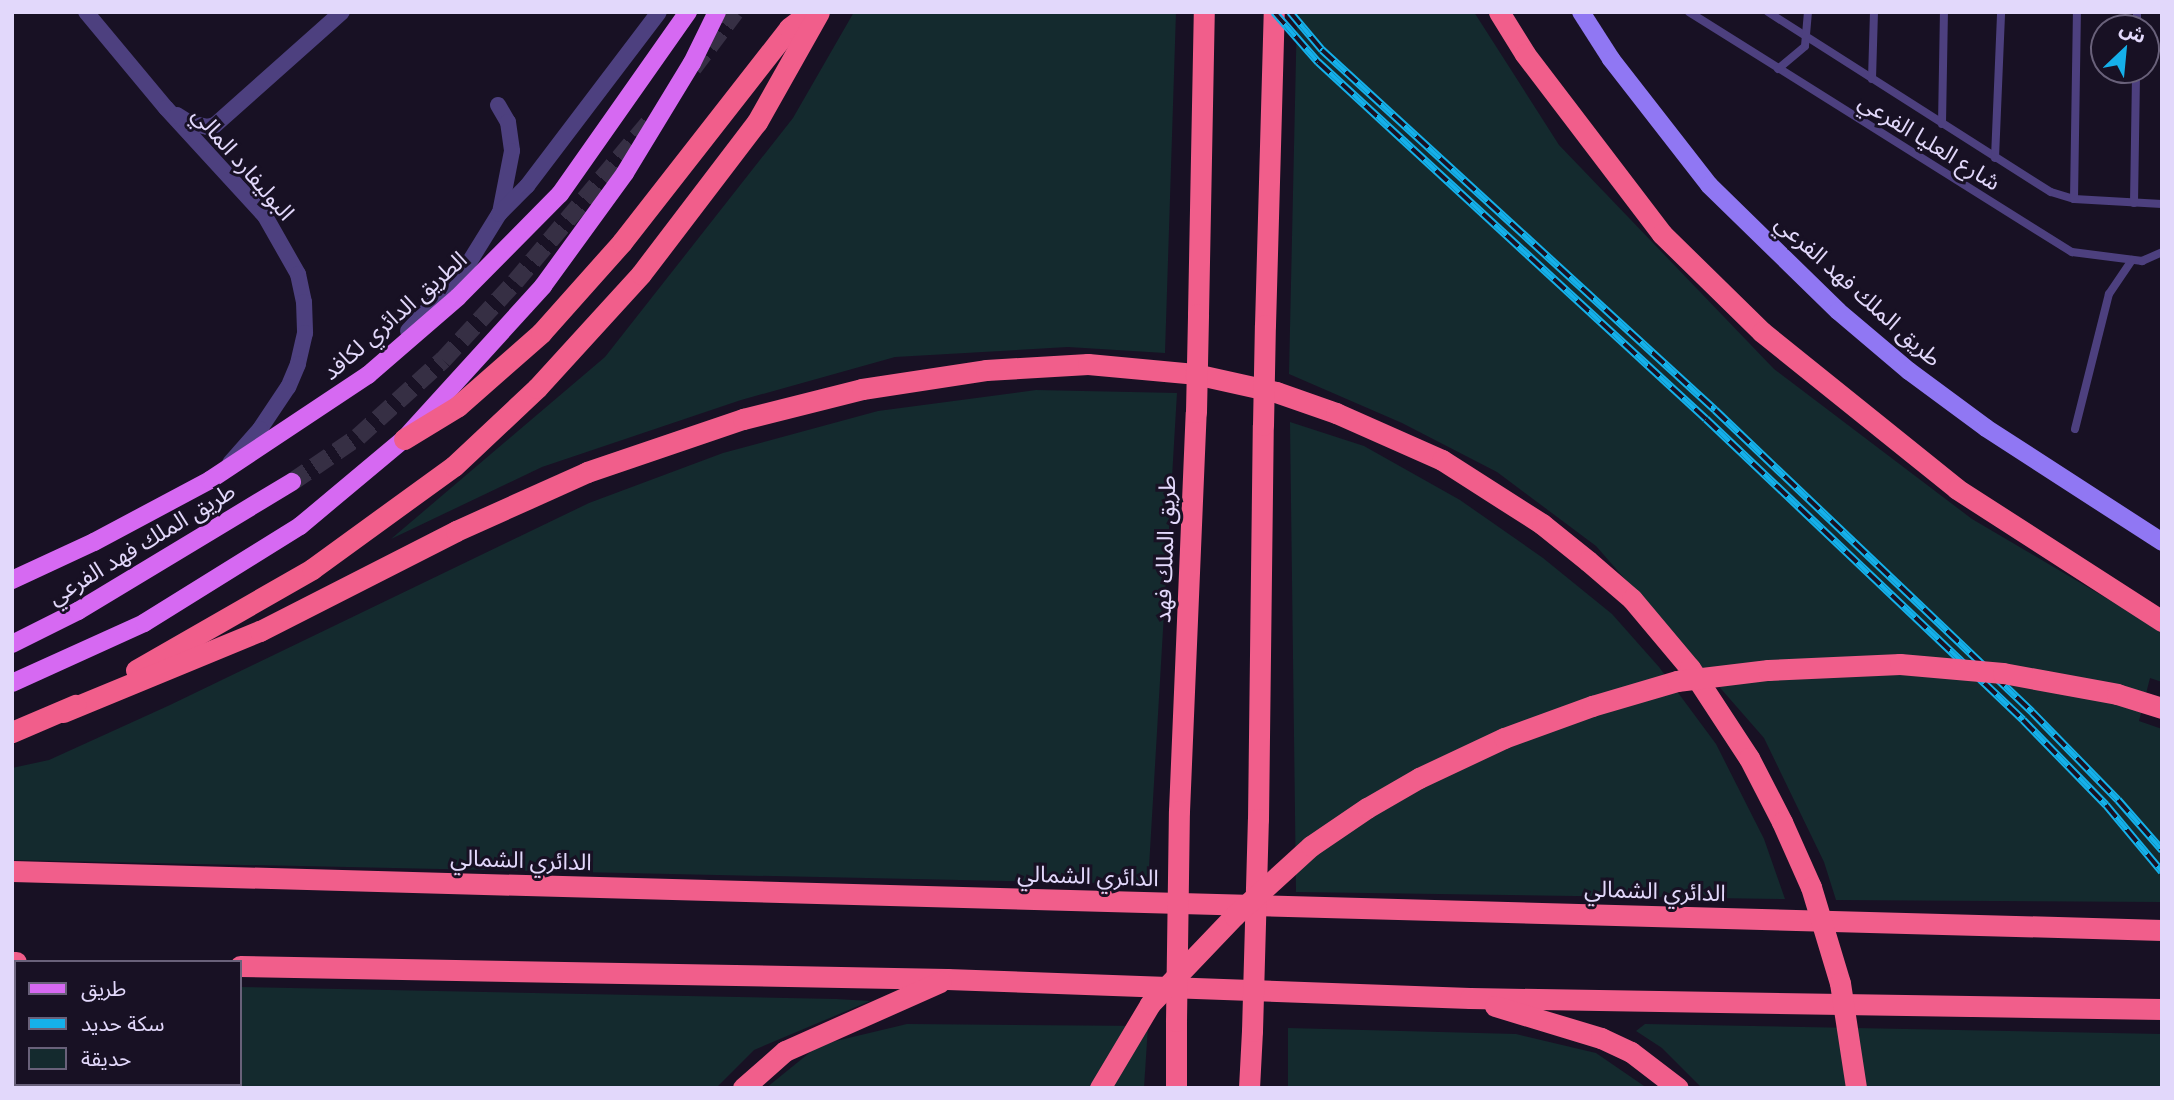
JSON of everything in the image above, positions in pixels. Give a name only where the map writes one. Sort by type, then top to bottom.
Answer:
[{"type":"highway","points":[[404,439],[458,406],[541,333],[622,242],[789,28],[810,12]]},
{"type":"highway","points":[[63,712],[312,569],[463,458],[537,388],[641,274],[757,122],[819,12]]},
{"type":"highway","name":"طريق الملك فهد","points":[[1175,1088],[1180,811],[1196,412],[1204,12]]},
{"type":"highway","points":[[1250,1088],[1274,12]]},
{"type":"highway","points":[[1499,12],[1525,54],[1662,234],[1762,332],[1957,489],[2162,621]]},
{"type":"highway","points":[[12,732],[260,631],[456,531],[587,472],[743,419],[863,389],[986,370],[1088,364],[1195,374],[1276,392],[1336,413],[1442,460],[1542,524],[1632,599],[1690,668],[1749,758],[1783,822],[1811,887],[1840,983],[1856,1088]]},
{"type":"highway","points":[[1100,1088],[1150,1004],[1234,916],[1311,846],[1367,808],[1419,778],[1504,738],[1592,706],[1677,681],[1781,669],[1900,664],[2003,673],[2117,694],[2162,708]]},
{"type":"highway","name":"الدائري الشمالي","points":[[12,872],[2162,930]]},
{"type":"highway","points":[[242,966],[947,979],[1470,998],[2162,1009]]},
{"type":"highway","points":[[743,1088],[785,1051],[947,979]]},
{"type":"highway","points":[[1470,998],[1601,1038],[1631,1052],[1678,1088]]},
{"type":"main road","name":"الطريق الدائري لكافد","points":[[12,580],[94,542],[223,471],[368,375],[458,297],[560,194],[688,12]]},
{"type":"main road","points":[[12,683],[145,623],[300,526],[404,439],[543,286],[625,173],[692,63],[717,12]]},
{"type":"main road","name":"طريق الملك فهد الفرعي","points":[[12,644],[78,611],[292,482]]},
{"type":"street","name":"البوليفارد المالي","points":[[86,12],[166,108],[265,216],[298,274],[304,302],[304,333],[298,364],[288,387],[260,429],[223,471]]},
{"type":"street","points":[[166,108],[190,123],[207,127],[215,125],[342,12]]},
{"type":"street","points":[[368,375],[466,269],[499,214],[527,186],[630,54],[659,12]]},
{"type":"street","name":"طريق الملك فهد الفرعي","points":[[1581,12],[1611,59],[1709,185],[1838,311],[1909,371],[1986,428],[2162,542]]},
{"type":"street","points":[[498,105],[508,122],[512,151],[499,214]]},
{"type":"street","points":[[2132,524],[2162,535]]},
{"type":"lane","name":"شارع العليا الفرعي","points":[[1689,12],[2072,252],[2142,261],[2162,252]]},
{"type":"lane","points":[[1768,12],[2050,191],[2074,199],[2162,204]]},
{"type":"lane","points":[[1778,69],[1805,46],[1808,38],[1808,12]]},
{"type":"lane","points":[[1872,79],[1874,12]]},
{"type":"lane","points":[[1942,124],[1944,12]]},
{"type":"lane","points":[[1995,158],[2001,12]]},
{"type":"lane","points":[[2074,199],[2077,12]]},
{"type":"lane","points":[[2134,203],[2136,84]]},
{"type":"lane","points":[[2075,429],[2109,294],[2132,260]]},
{"type":"green space","points":[[854,12],[1176,12],[1165,353],[1068,347],[895,357],[741,400],[542,467],[391,539],[605,357],[793,118]]},
{"type":"green space","points":[[1297,12],[1474,12],[1559,145],[1774,369],[1972,519],[2162,631],[2162,682],[2150,678],[2139,721],[2162,729],[2162,902],[1836,900],[1824,862],[1764,738],[1596,546],[1497,472],[1402,423],[1289,374]]},
{"type":"green space","points":[[1036,390],[1177,393],[1148,884],[12,860],[12,768],[49,760],[170,705],[589,503],[723,453],[878,411]]},
{"type":"green space","points":[[1290,422],[1364,446],[1460,500],[1543,558],[1612,614],[1659,667],[1716,744],[1764,839],[1785,899],[1296,892]]},
{"type":"green space","points":[[12,982],[14,982],[14,1053]]},
{"type":"green space","points":[[242,987],[870,1001],[754,1050],[716,1088],[104,1086],[242,1086]]},
{"type":"green space","points":[[907,1024],[1148,1026],[1144,1088],[766,1088],[819,1045]]},
{"type":"green space","points":[[1645,1024],[2162,1034],[2162,1088],[1702,1088],[1662,1048],[1636,1031]]},
{"type":"green space","points":[[1288,1028],[1516,1034],[1596,1053],[1647,1088],[1288,1088]]},
{"type":"tunnel","points":[[693,68],[735,12]]},
{"type":"tunnel","points":[[292,482],[358,437],[443,360],[515,282],[649,123]]},
{"type":"railway","points":[[1274,12],[1318,62],[1706,419],[2023,720],[2106,805],[2162,872]]},
{"type":"railway","points":[[1290,12],[1322,50],[1715,410],[2032,712],[2118,800],[2162,850]]}]
